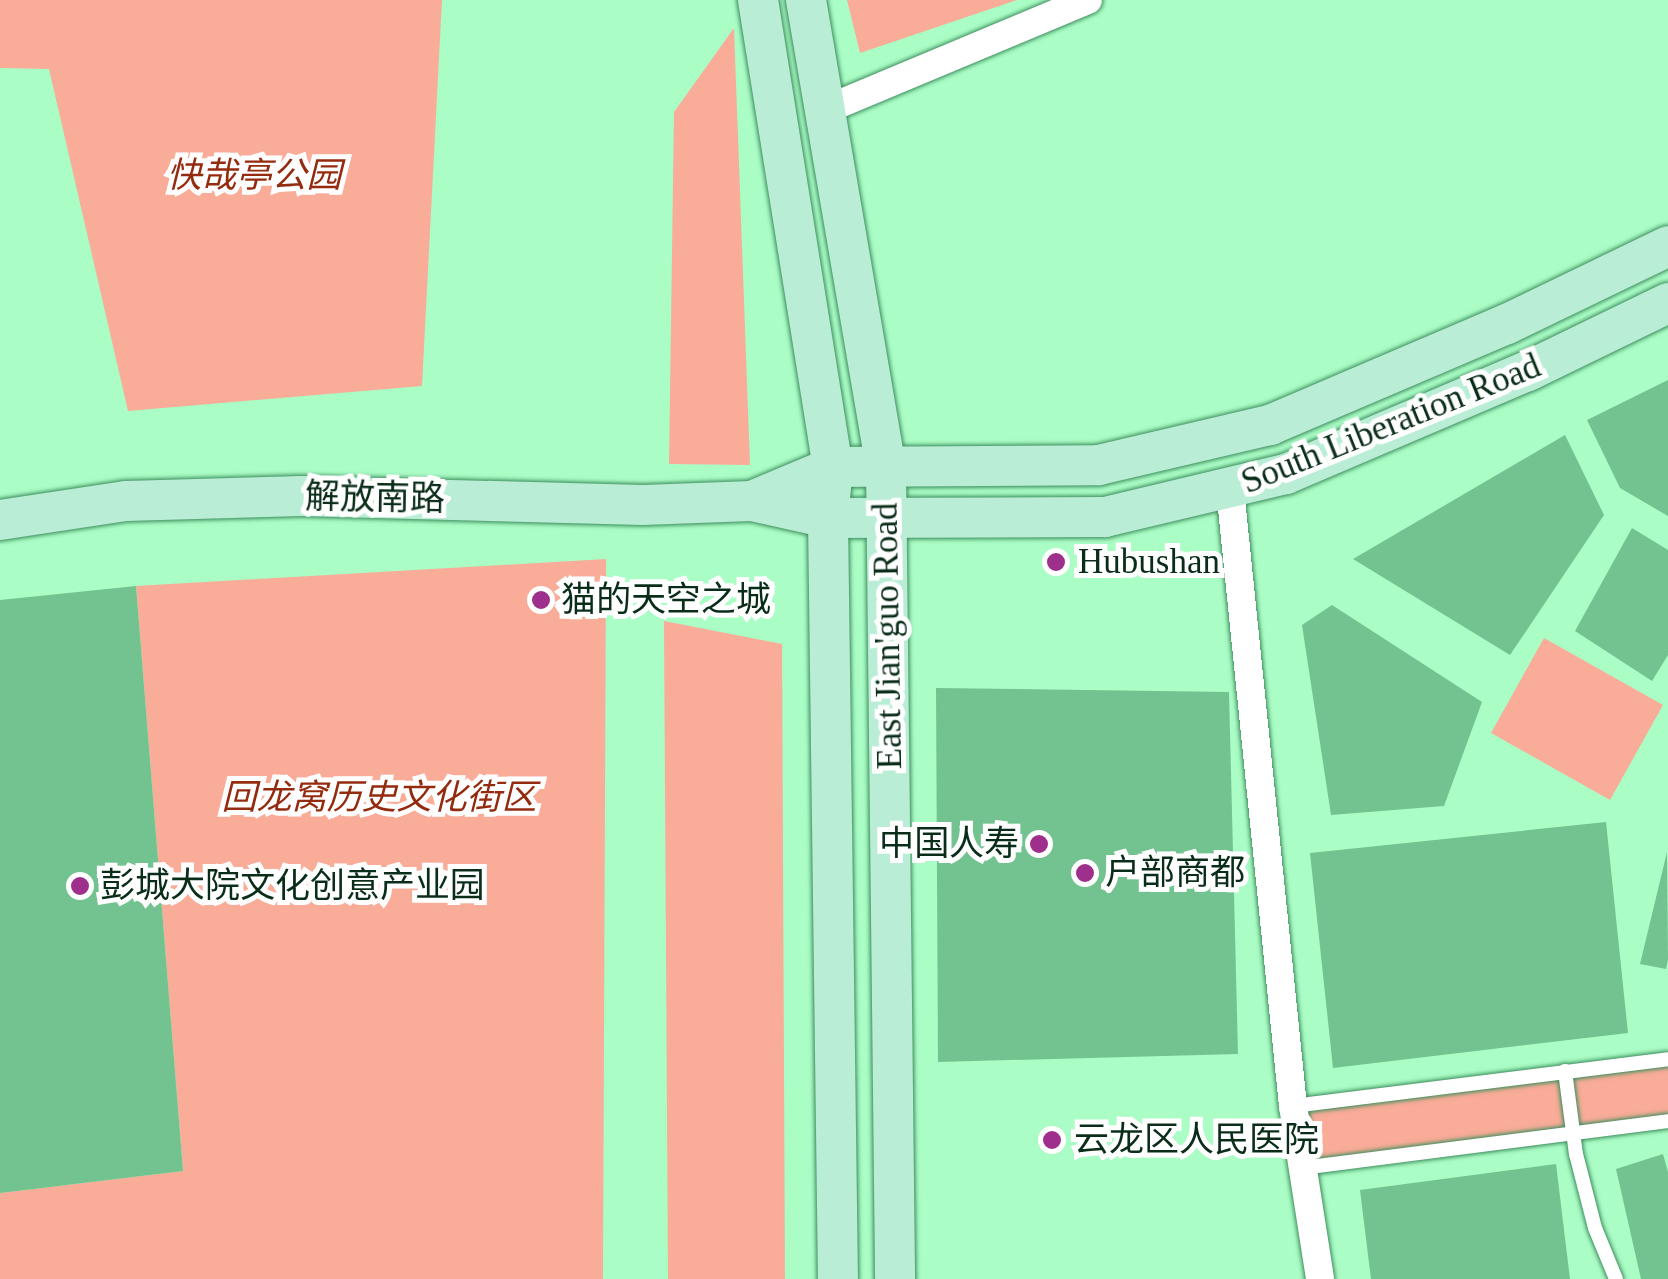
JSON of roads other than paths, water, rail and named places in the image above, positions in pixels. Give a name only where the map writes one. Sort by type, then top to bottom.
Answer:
[{"type":"main road","name":"East Jian'guo Road","points":[[758,0],[833,467],[828,518],[838,1279]]},
{"type":"main road","name":"East Jian'guo Road","points":[[806,0],[886,468],[895,1279]]},
{"type":"main road","name":"South Liberation Road","points":[[752,501],[833,467],[1099,465],[1270,425],[1507,324],[1668,246]]},
{"type":"main road","name":"South Liberation Road","points":[[752,501],[828,518],[1105,517],[1230,489],[1303,467],[1528,371],[1668,303]]},
{"type":"main road","name":"解放南路","points":[[0,520],[126,501],[301,496],[643,504],[752,501]]},
{"type":"street","points":[[825,110],[1088,0]]},
{"type":"street","points":[[1230,489],[1293,1106],[1320,1279]]},
{"type":"lane","points":[[1293,1106],[1668,1058]]},
{"type":"lane","points":[[1565,1071],[1573,1134],[1594,1228],[1616,1279]]},
{"type":"lane","points":[[1302,1168],[1668,1121]]},
{"type":"place","name":"Hubushan","points":[[1056,562]]},
{"type":"place","name":"猫的天空之城","points":[[541,600]]},
{"type":"place","name":"中国人寿","points":[[1039,844]]},
{"type":"place","name":"户部商都","points":[[1085,873]]},
{"type":"place","name":"彭城大院文化创意产业园","points":[[80,886]]},
{"type":"place","name":"云龙区人民医院","points":[[1052,1140]]},
{"type":"park label","name":"快哉亭公园","points":[[254,176]]},
{"type":"park label","name":"回龙窝历史文化街区","points":[[379,798]]}]
